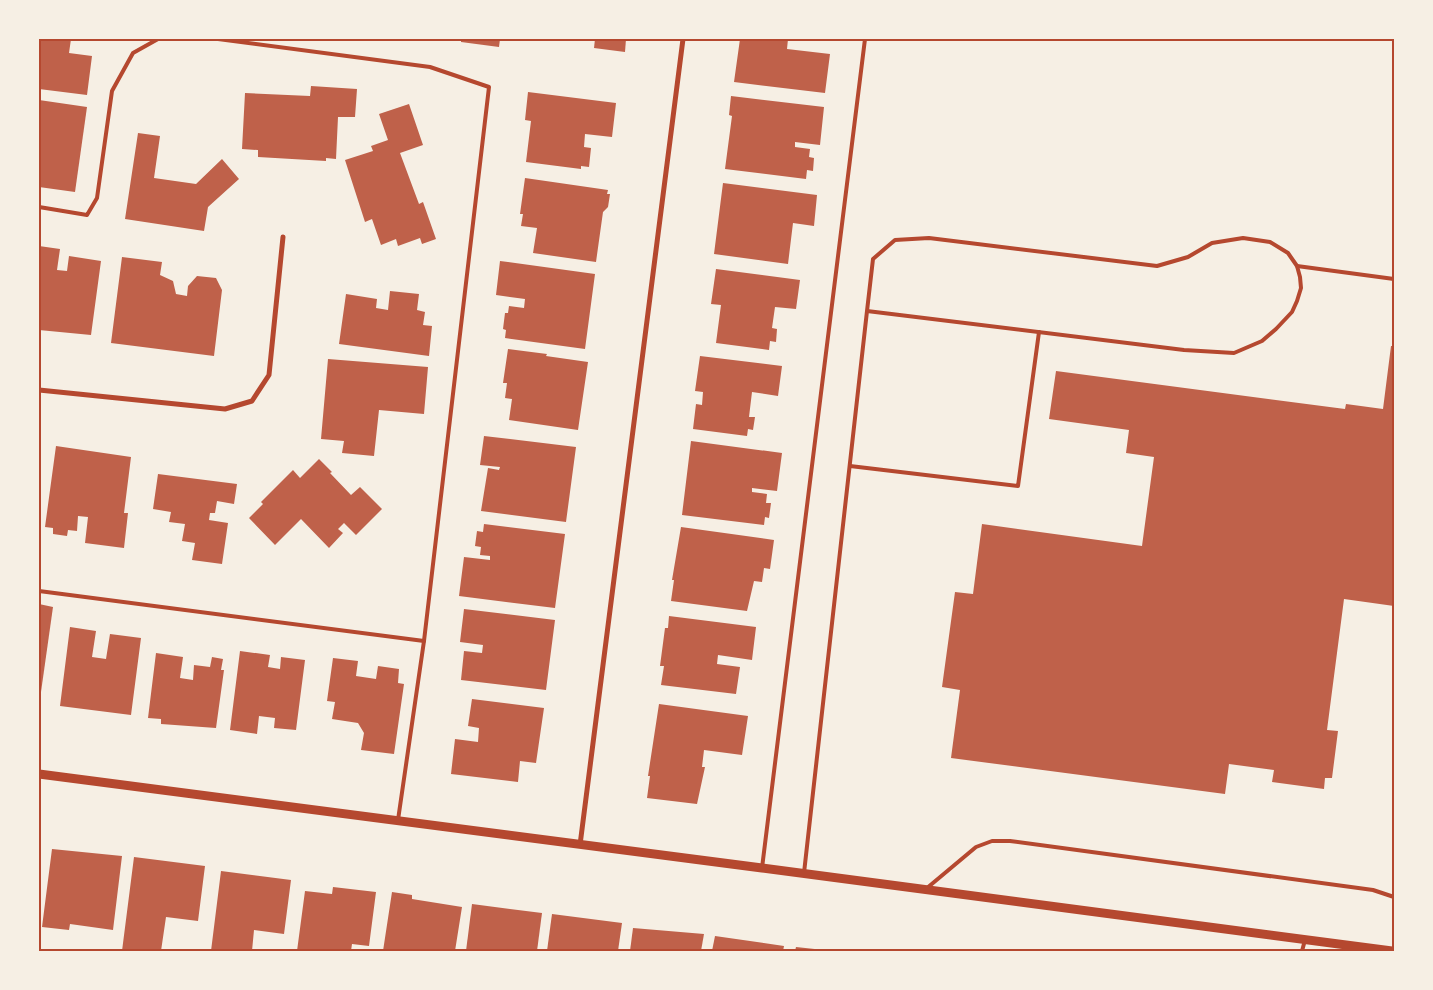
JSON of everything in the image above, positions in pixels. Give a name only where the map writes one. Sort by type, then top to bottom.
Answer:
[{"type":"street","points":[[580,845],[683,39]]},
{"type":"street","points":[[39,390],[225,409],[252,401],[269,375],[284,237]]},
{"type":"street","points":[[39,774],[1392,951]]},
{"type":"lane","points":[[39,207],[87,215],[97,198],[112,91],[133,53],[158,39]]},
{"type":"lane","points":[[218,39],[430,67],[489,87],[424,640],[398,820]]},
{"type":"lane","points":[[762,868],[865,39]]},
{"type":"lane","points":[[804,873],[850,466],[867,311],[873,259],[895,240],[929,238],[1157,266],[1188,257],[1212,243],[1243,238],[1270,242],[1288,253],[1297,266],[1301,288],[1292,312],[1262,341],[1234,353],[1184,350],[867,311]]},
{"type":"lane","points":[[1297,266],[1394,279]]},
{"type":"lane","points":[[850,466],[1018,486],[1039,332]]},
{"type":"lane","points":[[39,591],[424,640]]},
{"type":"lane","points":[[925,889],[976,847],[992,841],[1001,841],[1373,890],[1394,897]]},
{"type":"lane","points":[[1302,951],[1305,940]]},
{"type":"building","points":[[39,39],[71,39],[69,53],[92,56],[87,95],[39,89]]},
{"type":"building","points":[[461,39],[500,39],[499,47],[461,42]]},
{"type":"building","points":[[595,39],[626,39],[625,52],[594,48]]},
{"type":"building","points":[[740,39],[788,39],[787,49],[830,54],[825,93],[734,82]]},
{"type":"building","points":[[311,86],[357,89],[355,117],[338,117],[336,159],[326,158],[326,161],[258,157],[258,150],[242,149],[245,93],[310,96]]},
{"type":"building","points":[[528,92],[616,103],[612,137],[585,134],[584,147],[591,148],[589,167],[581,166],[581,169],[526,162],[531,121],[525,120]]},
{"type":"building","points":[[731,96],[824,107],[820,145],[795,142],[795,147],[810,149],[809,157],[814,158],[813,171],[807,170],[806,179],[725,169],[732,116],[729,115]]},
{"type":"building","points":[[39,100],[87,107],[75,192],[39,187]]},
{"type":"building","points":[[409,104],[423,145],[400,153],[419,204],[423,202],[436,239],[422,244],[420,238],[398,246],[396,239],[381,245],[372,219],[365,222],[345,160],[373,151],[371,146],[388,140],[379,114]]},
{"type":"building","points":[[138,133],[160,136],[154,178],[196,184],[222,159],[239,179],[208,207],[204,231],[125,219]]},
{"type":"building","points":[[525,178],[608,190],[607,194],[610,194],[608,207],[603,212],[596,262],[533,253],[537,228],[521,226],[523,214],[520,214]]},
{"type":"building","points":[[723,183],[817,195],[814,226],[793,223],[788,264],[714,254]]},
{"type":"building","points":[[39,246],[60,249],[57,270],[67,271],[69,256],[101,261],[91,335],[39,330]]},
{"type":"building","points":[[122,257],[162,262],[160,275],[173,281],[176,294],[187,296],[188,286],[197,276],[216,278],[222,290],[214,356],[111,343]]},
{"type":"building","points":[[500,261],[595,274],[585,349],[505,338],[506,330],[503,329],[505,313],[508,313],[509,306],[524,308],[525,299],[496,295]]},
{"type":"building","points":[[716,269],[800,280],[796,309],[775,307],[772,328],[777,329],[776,342],[770,341],[769,350],[716,343],[721,305],[711,304]]},
{"type":"building","points":[[390,291],[419,294],[417,310],[425,312],[423,325],[432,326],[429,356],[339,344],[346,294],[377,299],[376,308],[388,310]]},
{"type":"building","points":[[1391,346],[1394,346],[1394,606],[1344,599],[1327,730],[1338,731],[1332,778],[1325,778],[1324,789],[1272,782],[1274,770],[1229,764],[1225,794],[951,758],[960,690],[942,687],[955,592],[973,594],[982,524],[1142,546],[1154,457],[1126,453],[1129,430],[1049,419],[1056,371],[1345,409],[1346,404],[1383,409]]},
{"type":"building","points":[[508,349],[588,362],[578,430],[509,420],[512,399],[505,398],[507,383],[503,383]]},
{"type":"building","points":[[700,356],[782,366],[778,396],[752,392],[749,417],[755,417],[753,430],[748,429],[747,436],[693,429],[696,404],[702,405],[703,392],[695,391]]},
{"type":"building","points":[[328,359],[428,367],[424,414],[379,410],[374,456],[342,453],[344,441],[321,439]]},
{"type":"building","points":[[484,436],[576,447],[566,522],[481,511],[488,468],[499,470],[500,467],[480,465]]},
{"type":"building","points":[[691,441],[782,453],[777,491],[752,488],[752,492],[767,494],[766,503],[771,503],[769,518],[765,517],[764,525],[682,515]]},
{"type":"building","points":[[56,446],[131,457],[124,513],[128,513],[124,548],[85,543],[88,517],[78,516],[77,531],[68,530],[67,536],[53,534],[53,528],[45,527]]},
{"type":"building","points":[[319,459],[351,495],[360,487],[382,509],[356,535],[344,523],[338,529],[343,533],[329,548],[301,519],[275,545],[249,518],[263,504],[261,502],[293,470],[300,478]]},
{"type":"building","points":[[158,474],[237,484],[234,504],[217,501],[215,513],[210,513],[209,520],[228,523],[222,564],[192,560],[195,543],[182,541],[185,524],[169,522],[171,512],[153,509]]},
{"type":"building","points":[[484,524],[565,534],[555,608],[459,596],[464,557],[490,560],[490,556],[480,555],[481,547],[475,546],[477,531],[483,532]]},
{"type":"building","points":[[681,527],[774,540],[770,569],[764,568],[762,582],[754,581],[747,611],[671,601],[674,580],[672,580]]},
{"type":"building","points":[[39,604],[53,607],[40,699],[39,698]]},
{"type":"building","points":[[464,609],[555,620],[546,690],[461,680],[464,651],[482,653],[483,645],[460,642]]},
{"type":"building","points":[[669,616],[756,627],[752,660],[718,655],[717,664],[740,667],[736,694],[661,685],[664,666],[660,666],[665,628],[668,628]]},
{"type":"building","points":[[70,627],[96,631],[92,657],[106,659],[110,634],[141,638],[131,715],[60,706]]},
{"type":"building","points":[[240,651],[270,655],[268,667],[280,669],[281,657],[305,660],[296,730],[274,728],[275,718],[259,716],[257,734],[230,730]]},
{"type":"building","points":[[156,653],[183,657],[180,678],[193,680],[194,665],[210,667],[212,657],[223,659],[221,670],[224,670],[216,728],[161,724],[161,719],[148,718]]},
{"type":"building","points":[[333,658],[358,661],[356,676],[376,679],[378,666],[399,669],[398,683],[404,684],[394,754],[361,750],[364,733],[358,723],[332,719],[335,702],[327,701]]},
{"type":"building","points":[[472,699],[544,708],[536,763],[520,761],[518,782],[451,774],[455,739],[478,742],[479,728],[468,726]]},
{"type":"building","points":[[659,704],[748,716],[742,755],[704,750],[702,767],[705,767],[697,804],[647,798],[650,776],[648,776]]},
{"type":"building","points":[[52,849],[122,856],[113,930],[70,924],[69,930],[42,927]]},
{"type":"building","points":[[134,857],[205,866],[198,921],[166,917],[161,951],[122,951]]},
{"type":"building","points":[[221,871],[291,880],[284,934],[254,930],[252,951],[211,951]]},
{"type":"building","points":[[333,887],[376,892],[369,946],[352,944],[351,951],[297,951],[305,891],[332,894]]},
{"type":"building","points":[[392,892],[412,895],[412,899],[462,907],[455,951],[383,951]]},
{"type":"building","points":[[472,904],[542,913],[537,951],[466,951]]},
{"type":"building","points":[[552,914],[622,923],[618,951],[547,951]]},
{"type":"building","points":[[633,928],[704,934],[701,951],[630,951]]},
{"type":"building","points":[[715,936],[784,946],[783,951],[712,951]]},
{"type":"building","points":[[796,947],[824,950],[824,951],[795,951]]}]
